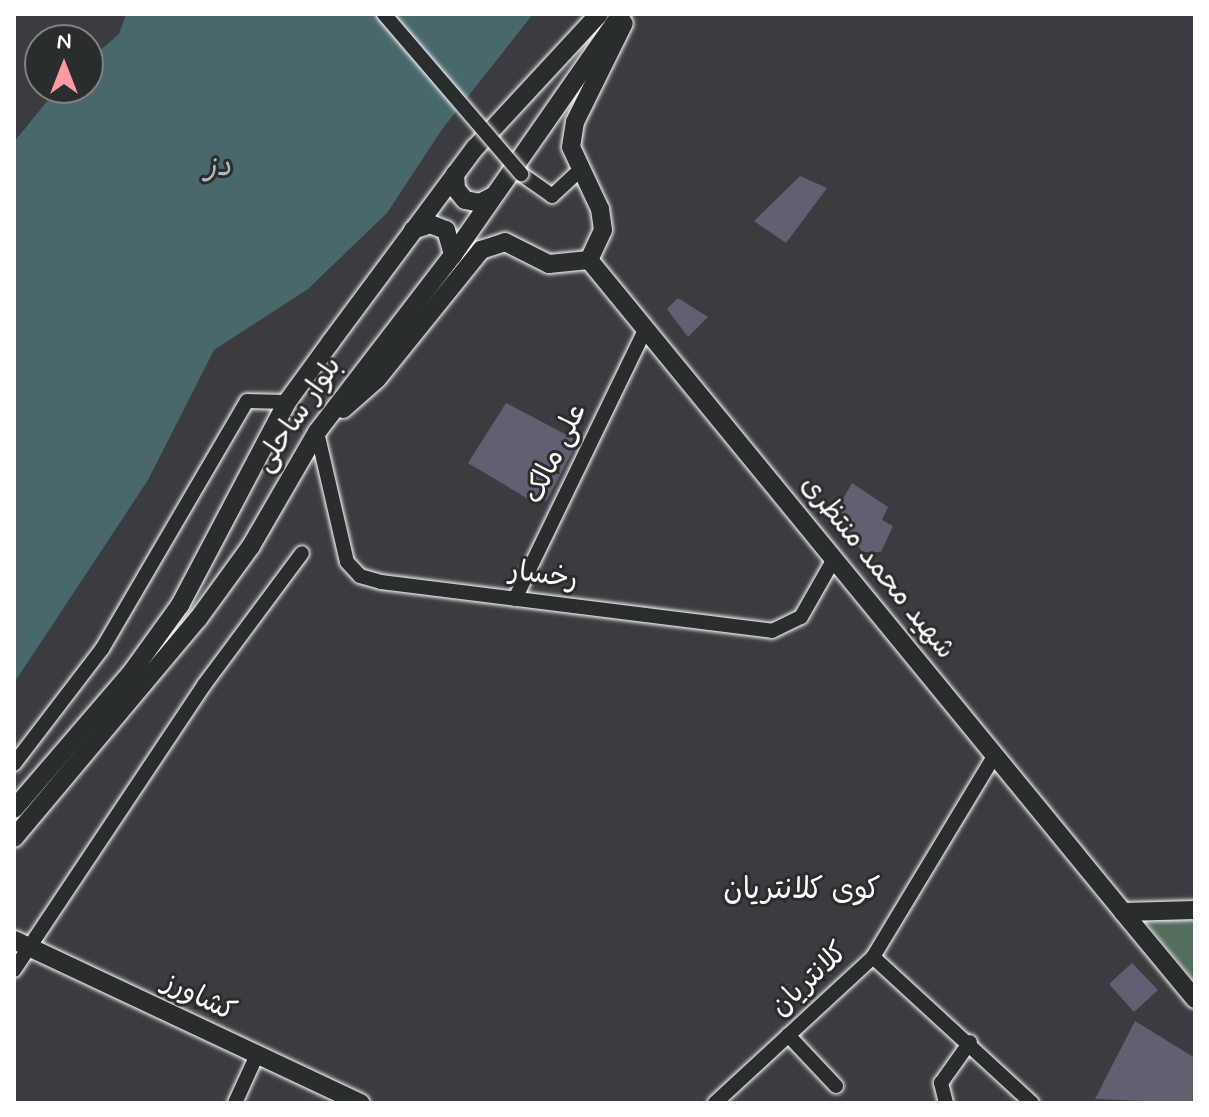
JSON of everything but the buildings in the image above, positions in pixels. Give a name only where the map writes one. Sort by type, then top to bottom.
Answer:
[{"type":"main road","name":"بلوار ساحلی","points":[[14,809],[131,673],[223,532],[287,402],[413,230],[455,174],[599,14]]},
{"type":"main road","name":"بلوار ساحلی","points":[[14,838],[144,689],[251,546],[317,432],[453,255],[621,14]]},
{"type":"main road","points":[[317,432],[377,379],[481,250],[505,242],[549,264],[589,260],[603,230],[600,209],[578,172],[571,147],[575,122],[629,14]]},
{"type":"main road","points":[[455,174],[456,189],[465,200],[480,203],[493,196]]},
{"type":"main road","points":[[413,230],[430,224],[446,230],[453,255]]},
{"type":"main road","name":"شهید محمد منتظری","points":[[589,260],[644,332],[1195,999]]},
{"type":"main road","points":[[223,532],[233,547],[251,546]]},
{"type":"main road","points":[[1123,912],[1195,910]]},
{"type":"main road","name":"کشاورز","points":[[22,943],[256,1057],[361,1103]]},
{"type":"street","points":[[384,14],[521,174],[552,196],[578,172]]},
{"type":"street","name":"علی مالک","points":[[515,599],[644,332]]},
{"type":"street","points":[[14,764],[102,649],[247,401],[287,402]]},
{"type":"street","name":"رخسار","points":[[317,432],[337,531],[360,576],[772,631],[789,628],[801,617],[834,559]]},
{"type":"street","points":[[14,970],[22,943],[204,685],[302,553]]},
{"type":"street","name":"کلانتریان","points":[[715,1103],[873,957],[995,755]]},
{"type":"street","points":[[873,957],[970,1042],[1032,1103]]},
{"type":"street","points":[[788,1035],[836,1086]]},
{"type":"street","points":[[946,1103],[939,1097],[941,1083],[970,1042]]},
{"type":"street","points":[[235,1103],[256,1057]]},
{"type":"green space","points":[[1195,919],[1195,982],[1145,921]]},
{"type":"water","name":"دز","points":[[126,14],[533,14],[443,128],[387,213],[308,289],[214,350],[148,480],[14,683],[14,142],[45,104],[104,104],[104,47],[119,34]]},
{"type":"district","name":"کوی کلانتریان","points":[[802,890]]}]
